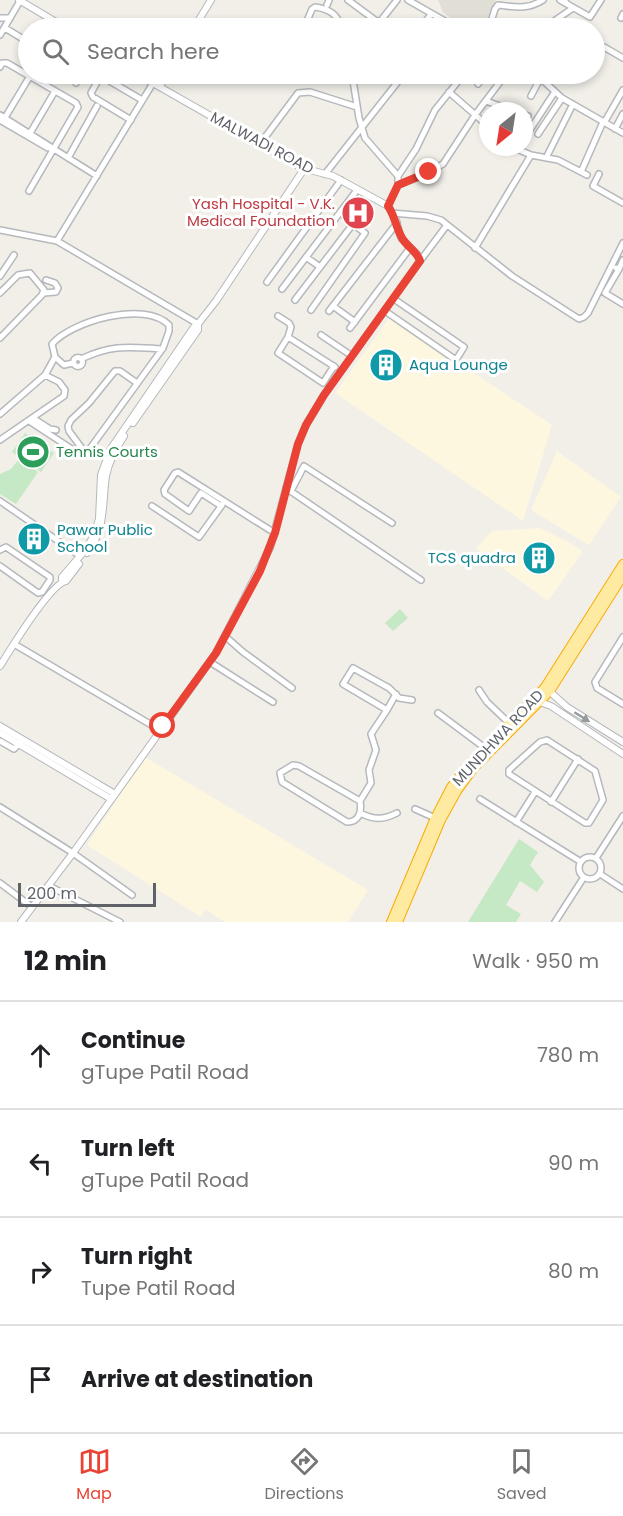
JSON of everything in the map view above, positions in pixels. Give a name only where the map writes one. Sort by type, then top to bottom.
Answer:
[{"type":"highway","name":"MUNDHWA ROAD","points":[[547,689],[623,564]]},
{"type":"highway","name":"MUNDHWA ROAD","points":[[398,922],[456,790],[547,689],[623,576]]},
{"type":"highway","name":"MUNDHWA ROAD","points":[[391,922],[435,818],[456,780],[485,748],[537,701]]},
{"type":"street","points":[[0,35],[20,0],[50,18]]},
{"type":"street","points":[[200,18],[211,0]]},
{"type":"street","points":[[348,0],[368,18]]},
{"type":"street","points":[[383,18],[397,0]]},
{"type":"street","points":[[408,0],[438,18]]},
{"type":"street","points":[[492,18],[498,4],[526,8],[543,0]]},
{"type":"street","points":[[553,18],[566,3],[590,17],[601,0]]},
{"type":"street","points":[[308,18],[315,7],[334,14],[338,18]]},
{"type":"street","points":[[428,18],[431,14]]},
{"type":"street","points":[[0,18],[10,18]]},
{"type":"street","points":[[5,28],[18,36]]},
{"type":"street","points":[[605,48],[623,58]]},
{"type":"street","points":[[0,67],[4,63],[18,70]]},
{"type":"street","points":[[25,84],[2,119],[97,176]]},
{"type":"street","points":[[29,191],[78,107],[42,84]]},
{"type":"street","points":[[96,84],[91,93],[93,98],[131,120]]},
{"type":"street","points":[[113,84],[142,100]]},
{"type":"street","points":[[57,241],[142,100],[156,84]]},
{"type":"street","name":"MALWADI ROAD","points":[[156,84],[304,169],[341,180],[390,209]]},
{"type":"street","points":[[354,84],[361,129],[365,138],[398,176]]},
{"type":"street","points":[[325,174],[396,84]]},
{"type":"street","points":[[420,261],[417,254],[401,238],[390,209],[398,185],[398,176],[416,149],[435,110],[456,84]]},
{"type":"street","points":[[398,185],[443,164],[499,84]]},
{"type":"street","points":[[531,96],[537,84]]},
{"type":"street","points":[[545,84],[554,93],[623,133]]},
{"type":"street","points":[[581,172],[604,122],[623,90]]},
{"type":"street","points":[[29,135],[55,92]]},
{"type":"street","points":[[260,144],[298,93],[310,92],[357,106]]},
{"type":"street","points":[[449,92],[479,118]]},
{"type":"street","points":[[533,125],[554,93]]},
{"type":"street","points":[[538,135],[562,98]]},
{"type":"street","points":[[546,158],[573,104]]},
{"type":"street","points":[[68,158],[97,106]]},
{"type":"street","points":[[615,129],[623,114]]},
{"type":"street","points":[[533,155],[558,160],[587,175]]},
{"type":"street","points":[[475,248],[530,156]]},
{"type":"street","points":[[0,566],[38,593],[49,590],[66,580],[74,570],[98,538],[103,520],[103,468],[110,450],[183,347],[194,327],[218,298],[304,169]]},
{"type":"street","points":[[599,174],[592,186],[623,203]]},
{"type":"street","points":[[267,282],[341,180]]},
{"type":"street","points":[[282,289],[357,190]]},
{"type":"street","points":[[390,209],[441,220],[512,276],[579,319],[588,313],[623,243]]},
{"type":"street","points":[[311,310],[365,232],[340,212]]},
{"type":"street","points":[[355,322],[331,308],[397,223]]},
{"type":"street","points":[[294,300],[353,224]]},
{"type":"street","points":[[21,922],[73,853],[226,637],[270,548],[306,425],[352,356],[388,312],[420,261],[447,225]]},
{"type":"street","points":[[0,230],[57,241],[198,324]]},
{"type":"street","points":[[350,328],[410,248]]},
{"type":"street","points":[[0,276],[14,255]]},
{"type":"street","points":[[306,257],[320,267]]},
{"type":"street","points":[[623,260],[605,293],[623,304]]},
{"type":"street","points":[[612,266],[619,269]]},
{"type":"street","points":[[0,293],[18,275],[30,273],[42,286],[44,293]]},
{"type":"street","points":[[0,338],[44,293],[56,292],[58,288],[55,283],[46,280]]},
{"type":"street","points":[[388,312],[456,360],[464,347],[395,300]]},
{"type":"street","points":[[0,414],[45,375],[54,357],[52,344],[71,330],[108,316],[122,314],[149,315],[165,320],[169,325],[162,349],[86,454],[81,455],[31,419]]},
{"type":"street","points":[[274,361],[288,337],[291,324],[278,316]]},
{"type":"street","points":[[321,335],[352,356]]},
{"type":"street","points":[[288,337],[342,371]]},
{"type":"street","points":[[54,357],[64,365],[73,363],[76,357],[81,359],[106,348],[121,346],[162,349]]},
{"type":"street","points":[[278,354],[323,383],[334,366]]},
{"type":"street","points":[[86,454],[69,431],[68,426],[71,420],[89,403],[115,371],[120,371],[137,383]]},
{"type":"street","points":[[0,440],[64,396],[65,390],[58,382],[45,375]]},
{"type":"street","points":[[31,419],[56,430]]},
{"type":"street","points":[[288,489],[304,466],[392,523]]},
{"type":"street","points":[[223,503],[178,472],[164,490],[165,494],[189,511],[201,492],[270,530]]},
{"type":"street","points":[[288,489],[421,580]]},
{"type":"street","points":[[62,581],[94,535],[103,492]]},
{"type":"street","points":[[0,501],[80,556]]},
{"type":"street","points":[[152,506],[199,537],[223,503]]},
{"type":"street","points":[[0,550],[6,547],[50,577],[51,580],[49,590],[0,666]]},
{"type":"street","points":[[226,637],[292,688]]},
{"type":"street","points":[[623,637],[595,682],[597,688],[623,704]]},
{"type":"street","points":[[14,644],[160,730]]},
{"type":"street","points":[[210,662],[273,702]]},
{"type":"street","points":[[387,710],[343,684],[351,669],[356,669],[399,698],[412,699]]},
{"type":"street","points":[[547,689],[567,707],[623,742]]},
{"type":"street","points":[[479,690],[486,702],[510,724]]},
{"type":"street","points":[[360,801],[299,766],[293,765],[280,773],[282,782],[347,822],[353,822],[360,813],[360,801],[371,783],[369,770],[376,750],[370,734],[396,694]]},
{"type":"street","points":[[537,701],[551,706],[623,754]]},
{"type":"street","points":[[438,713],[485,748]]},
{"type":"street","points":[[0,726],[21,742],[113,796]]},
{"type":"street","points":[[0,733],[21,742]]},
{"type":"street","points":[[0,741],[14,749],[21,742]]},
{"type":"street","points":[[550,741],[578,759],[596,771],[603,796],[602,803],[591,821],[585,823],[510,776],[509,772],[540,742],[550,741]]},
{"type":"street","points":[[551,802],[578,759]]},
{"type":"street","points":[[516,822],[535,792]]},
{"type":"street","points":[[480,799],[581,862]]},
{"type":"street","points":[[0,807],[73,853],[132,895]]},
{"type":"street","points":[[415,809],[435,818]]},
{"type":"street","points":[[360,813],[372,819],[390,817],[397,813]]},
{"type":"street","points":[[596,858],[623,816]]},
{"type":"street","points":[[589,857],[596,858],[601,865],[600,874],[592,879],[584,877],[579,871],[581,862],[589,857]]},
{"type":"street","points":[[600,874],[623,889]]},
{"type":"street","points":[[555,922],[584,877]]},
{"type":"street","points":[[0,883],[32,907]]},
{"type":"street","points":[[49,886],[120,922]]},
{"type":"shaded area","points":[[438,0],[496,0],[488,18],[450,18],[443,12]]},
{"type":"shaded area","points":[[390,317],[552,425],[523,521],[335,393]]},
{"type":"shaded area","points":[[557,451],[621,497],[589,545],[531,510]]},
{"type":"shaded area","points":[[540,528],[570,543],[582,553],[548,601],[476,549],[492,531]]},
{"type":"shaded area","points":[[145,757],[368,890],[348,922],[225,922],[205,909],[201,917],[87,845]]},
{"type":"green space","name":"Tennis Courts","points":[[25,433],[54,453],[41,472],[12,452]]},
{"type":"green space","points":[[19,459],[38,472],[16,504],[0,494],[0,474],[11,469]]},
{"type":"green space","points":[[400,609],[408,618],[393,631],[385,623]]},
{"type":"green space","points":[[519,839],[538,852],[530,865],[544,882],[537,892],[520,881],[506,905],[521,914],[516,922],[468,922]]},
{"type":"place","name":"Yash Hospital - V.K. Medical Foundation","points":[[358,213]]},
{"type":"place","name":"Aqua Lounge","points":[[386,365]]},
{"type":"place","name":"Tennis Courts","points":[[33,452]]},
{"type":"place","name":"Pawar Public School","points":[[34,539]]},
{"type":"place","name":"TCS quadra","points":[[539,558]]},
{"type":"route","points":[[163,726],[216,653],[260,571],[275,533],[298,444],[306,425],[324,395],[420,261],[417,254],[401,238],[388,206],[398,185],[429,172]]}]
